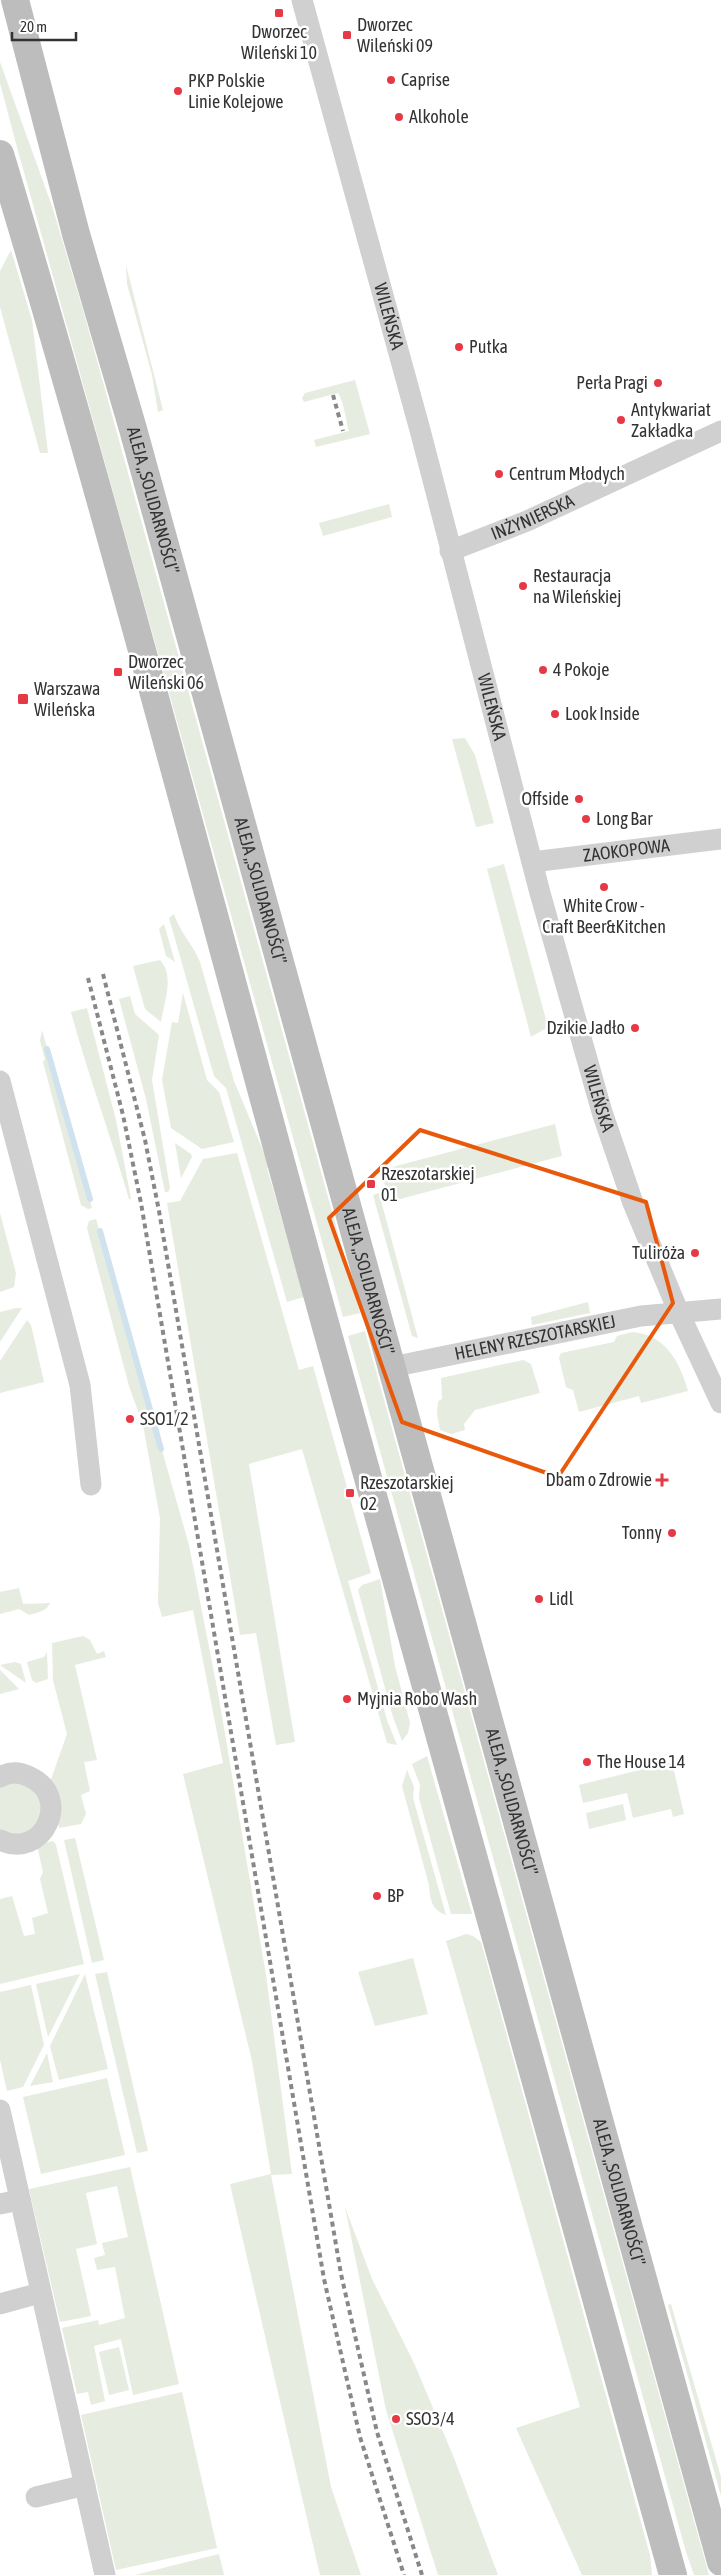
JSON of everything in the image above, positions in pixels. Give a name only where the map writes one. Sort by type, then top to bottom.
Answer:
[{"type":"main road","name":"ALEJA „SOLIDARNOŚCI”","points":[[15,0],[76,234],[133,429],[721,2562]]},
{"type":"main road","points":[[0,154],[45,302],[141,646],[328,1332],[673,2575]]},
{"type":"street","name":"WILEŃSKA","points":[[302,0],[416,413],[450,551],[532,862],[602,1112],[633,1203],[679,1313],[721,1402]]},
{"type":"street","name":"INŻYNIERSKA","points":[[450,551],[527,521],[721,431]]},
{"type":"street","name":"ZAOKOPOWA","points":[[532,862],[721,839]]},
{"type":"street","points":[[0,1081],[80,1385],[91,1485]]},
{"type":"street","name":"HELENY RZESZOTARSKIEJ","points":[[392,1367],[641,1316],[721,1309]]},
{"type":"street","points":[[0,1777],[12,1773],[25,1775],[43,1786],[50,1797],[51,1815],[42,1833],[32,1841],[2,1845]]},
{"type":"street","points":[[0,2110],[10,2202],[40,2293],[105,2575]]},
{"type":"street","points":[[0,2304],[40,2293]]},
{"type":"street","points":[[36,2497],[85,2485]]},
{"type":"highlighted area","points":[[420,1130],[646,1202],[673,1303],[558,1477],[402,1422],[329,1218]]},
{"type":"shaded area","points":[[0,62],[53,209],[85,317],[360,1313],[343,1317],[15,140],[0,83]]},
{"type":"shaded area","points":[[11,250],[32,320],[48,453],[40,453],[0,307],[0,271]]},
{"type":"shaded area","points":[[126,265],[163,410],[158,412],[152,375],[127,284]]},
{"type":"shaded area","points":[[355,380],[370,434],[316,447],[314,440],[349,431],[344,407],[338,393],[304,402],[302,398],[305,393]]},
{"type":"shaded area","points":[[389,504],[392,517],[323,536],[319,523]]},
{"type":"shaded area","points":[[465,738],[475,755],[494,823],[476,827],[452,739]]},
{"type":"shaded area","points":[[504,864],[548,1027],[531,1037],[487,869]]},
{"type":"shaded area","points":[[174,914],[200,962],[234,1081],[270,1167],[267,1168],[304,1297],[287,1302],[226,1088],[214,1076],[169,918]]},
{"type":"shaded area","points":[[164,924],[175,962],[166,956],[159,929]]},
{"type":"shaded area","points":[[160,960],[164,966],[168,981],[161,1022],[145,1009],[133,966]]},
{"type":"shaded area","points":[[183,993],[207,1080],[219,1092],[234,1142],[202,1149],[171,1128],[162,1080],[172,1022],[178,1023]]},
{"type":"shaded area","points":[[130,996],[135,1014],[159,1035],[152,1080],[170,1188],[168,1192],[165,1192],[146,1099],[119,999]]},
{"type":"shaded area","points":[[87,1008],[116,1120],[131,1199],[129,1199],[71,1012]]},
{"type":"shaded area","points":[[42,1030],[92,1208],[88,1209],[81,1205],[43,1062],[45,1059],[40,1041]]},
{"type":"shaded area","points":[[555,1124],[562,1156],[389,1202],[381,1170]]},
{"type":"shaded area","points":[[175,1143],[191,1154],[192,1157],[181,1178]]},
{"type":"shaded area","points":[[237,1153],[299,1370],[313,1366],[371,1573],[348,1581],[387,1720],[397,1745],[387,1743],[302,1449],[249,1464],[295,1742],[276,1745],[256,1633],[240,1635],[167,1203],[180,1201],[203,1159]]},
{"type":"shaded area","points":[[379,1193],[418,1338],[412,1336],[373,1195]]},
{"type":"shaded area","points":[[0,1213],[16,1273],[14,1287],[0,1292]]},
{"type":"shaded area","points":[[96,1219],[189,1545],[218,1693],[266,1975],[292,2174],[271,2175],[331,2487],[361,2575],[320,2575],[230,2184],[271,2174],[252,2061],[183,1774],[223,1763],[193,1610],[162,1617],[158,1603],[160,1518],[143,1425],[129,1386],[87,1228],[89,1221]]},
{"type":"shaded area","points":[[588,1302],[590,1313],[532,1325],[531,1317]]},
{"type":"shaded area","points":[[22,1308],[0,1342],[0,1312]]},
{"type":"shaded area","points":[[27,1320],[31,1325],[44,1382],[0,1393],[0,1361]]},
{"type":"shaded area","points":[[365,1331],[709,2575],[694,2575],[686,2552],[348,1336]]},
{"type":"shaded area","points":[[632,1332],[654,1338],[669,1351],[681,1370],[688,1391],[641,1403],[639,1396],[579,1412],[573,1390],[566,1387],[559,1358],[561,1353],[614,1342],[617,1336]]},
{"type":"shaded area","points":[[523,1360],[531,1364],[540,1393],[475,1410],[464,1424],[465,1430],[451,1434],[440,1430],[437,1414],[438,1401],[442,1399],[441,1378]]},
{"type":"shaded area","points":[[380,1579],[395,1666],[410,1723],[408,1733],[402,1741],[393,1717],[358,1590],[362,1585]]},
{"type":"shaded area","points":[[19,1588],[23,1604],[50,1603],[44,1610],[29,1615],[19,1609],[0,1614],[0,1592]]},
{"type":"shaded area","points":[[83,1636],[90,1640],[97,1654],[104,1651],[106,1657],[75,1665],[97,1760],[84,1762],[90,1791],[81,1795],[86,1814],[81,1824],[59,1828],[53,1794],[49,1785],[67,1734],[53,1680],[52,1643]]},
{"type":"shaded area","points":[[47,1652],[48,1679],[36,1683],[32,1680],[27,1662],[44,1657]]},
{"type":"shaded area","points":[[15,1662],[21,1664],[26,1683],[0,1665]]},
{"type":"shaded area","points":[[0,1670],[19,1689],[0,1694]]},
{"type":"shaded area","points":[[427,1756],[472,1914],[451,1914],[419,1798],[420,1785],[412,1764]]},
{"type":"shaded area","points":[[672,1762],[684,1814],[673,1817],[671,1809],[633,1818],[627,1793],[583,1803],[579,1785]]},
{"type":"shaded area","points":[[407,1770],[414,1787],[413,1798],[446,1915],[437,1910],[432,1903],[429,1885],[402,1786]]},
{"type":"shaded area","points":[[16,1781],[26,1786],[39,1798],[41,1811],[39,1819],[26,1835],[0,1834],[0,1785]]},
{"type":"shaded area","points":[[623,1804],[626,1820],[589,1829],[586,1813]]},
{"type":"shaded area","points":[[75,1838],[104,1960],[92,1963],[64,1840]]},
{"type":"shaded area","points":[[53,1841],[56,1845],[84,1964],[0,1984],[0,1899],[12,1896],[24,1936],[35,1934],[32,1918],[48,1913],[40,1879],[43,1872],[37,1845]]},
{"type":"shaded area","points":[[466,1934],[473,1936],[481,1942],[650,2555],[652,2575],[582,2575],[516,2428],[580,2407],[446,1941]]},
{"type":"shaded area","points":[[413,1958],[428,2014],[375,2026],[358,1972]]},
{"type":"shaded area","points":[[107,1972],[148,2151],[137,2153],[95,1974]]},
{"type":"shaded area","points":[[80,1974],[48,2037],[36,1984]]},
{"type":"shaded area","points":[[85,1974],[108,2069],[59,2080],[50,2046]]},
{"type":"shaded area","points":[[31,1985],[44,2045],[23,2087],[7,2091],[0,2060],[0,1992]]},
{"type":"shaded area","points":[[47,2053],[53,2082],[30,2086]]},
{"type":"shaded area","points":[[107,2078],[125,2155],[41,2174],[23,2097]]},
{"type":"shaded area","points":[[130,2167],[179,2384],[133,2395],[121,2339],[94,2346],[105,2401],[91,2405],[88,2392],[77,2394],[62,2328],[98,2320],[99,2325],[125,2318],[115,2267],[97,2270],[94,2258],[105,2255],[102,2243],[128,2237],[117,2186],[86,2193],[97,2244],[76,2249],[91,2316],[60,2322],[29,2189]]},
{"type":"shaded area","points":[[345,2207],[372,2279],[414,2363],[454,2458],[498,2575],[438,2575],[386,2410]]},
{"type":"shaded area","points":[[671,2304],[721,2477],[721,2496],[668,2305]]},
{"type":"shaded area","points":[[119,2347],[129,2390],[109,2395],[99,2352]]},
{"type":"shaded area","points":[[182,2392],[217,2548],[116,2570],[81,2415]]},
{"type":"shaded area","points":[[219,2554],[224,2575],[135,2575]]},
{"type":"waterway","points":[[47,1049],[90,1199]]},
{"type":"waterway","points":[[100,1231],[161,1449]]},
{"type":"railway","points":[[333,395],[343,431]]},
{"type":"railway","points":[[103,974],[145,1140],[159,1211],[341,2274],[377,2432],[422,2575]]},
{"type":"railway","points":[[88,978],[123,1115],[141,1203],[324,2279],[360,2437],[404,2575]]},
{"type":"place","name":"Dworzec Wileński 10","points":[[279,13]]},
{"type":"place","name":"Dworzec Wileński 09","points":[[347,35]]},
{"type":"place","name":"Caprise","points":[[391,80]]},
{"type":"place","name":"PKP Polskie Linie Kolejowe","points":[[178,91]]},
{"type":"place","name":"Alkohole","points":[[399,117]]},
{"type":"place","name":"Putka","points":[[459,347]]},
{"type":"place","name":"Perła Pragi","points":[[658,383]]},
{"type":"place","name":"Antykwariat Zakładka","points":[[621,420]]},
{"type":"place","name":"Centrum Młodych","points":[[499,474]]},
{"type":"place","name":"Restauracja na Wileńskiej","points":[[523,586]]},
{"type":"place","name":"4 Pokoje","points":[[543,670]]},
{"type":"place","name":"Dworzec Wileński 06","points":[[118,672]]},
{"type":"place","name":"Warszawa Wileńska","points":[[23,699]]},
{"type":"place","name":"Look Inside","points":[[555,714]]},
{"type":"place","name":"Offside","points":[[579,799]]},
{"type":"place","name":"Long Bar","points":[[586,819]]},
{"type":"place","name":"White Crow - Craft Beer&Kitchen","points":[[604,887]]},
{"type":"place","name":"Dzikie Jadło","points":[[635,1028]]},
{"type":"place","name":"Rzeszotarskiej 01","points":[[371,1184]]},
{"type":"place","name":"Tuliróża","points":[[695,1253]]},
{"type":"place","name":"SSO1/2","points":[[130,1419]]},
{"type":"place","name":"Dbam o Zdrowie","points":[[662,1480]]},
{"type":"place","name":"Rzeszotarskiej 02","points":[[350,1493]]},
{"type":"place","name":"Tonny","points":[[672,1533]]},
{"type":"place","name":"Lidl","points":[[539,1599]]},
{"type":"place","name":"Myjnia Robo Wash","points":[[347,1699]]},
{"type":"place","name":"The House 14","points":[[587,1762]]},
{"type":"place","name":"BP","points":[[377,1896]]},
{"type":"place","name":"SSO3/4","points":[[396,2419]]}]
